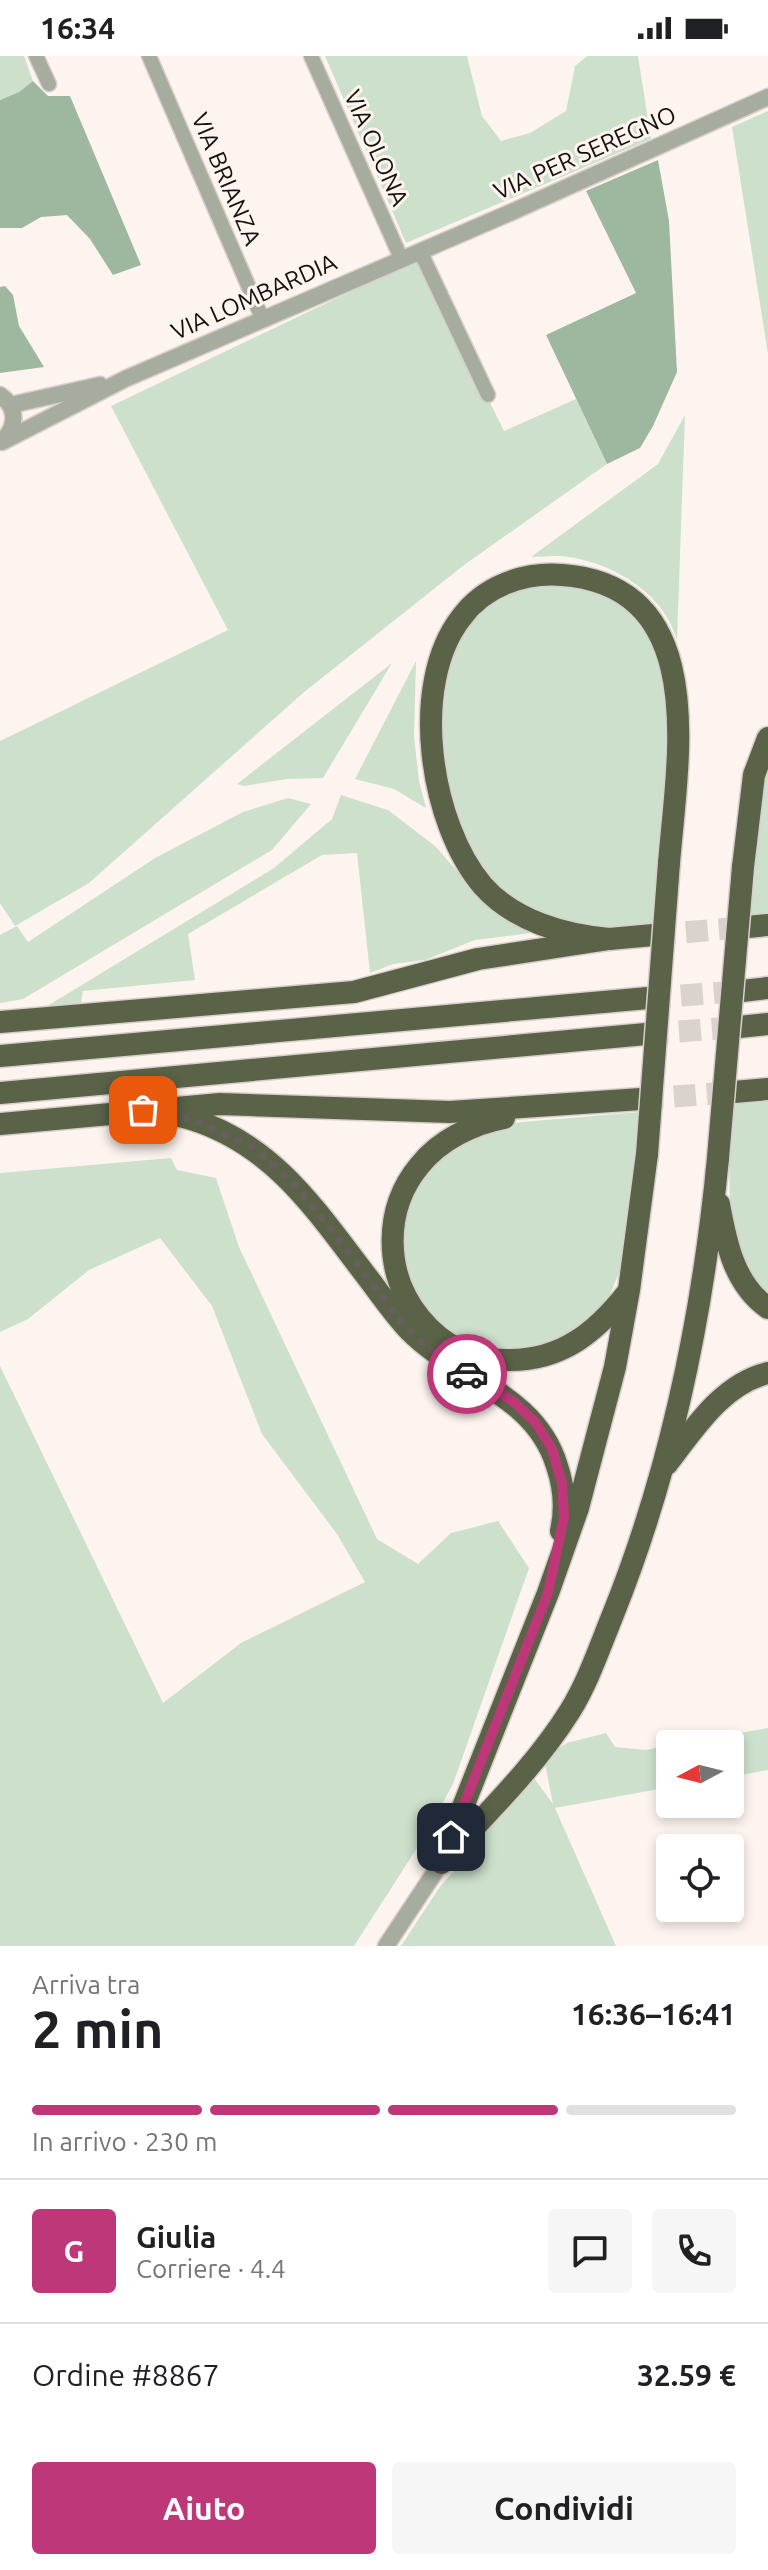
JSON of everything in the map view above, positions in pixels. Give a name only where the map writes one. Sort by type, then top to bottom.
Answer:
[{"type":"highway","points":[[441,1863],[548,1593],[578,1508],[615,1367],[629,1290],[647,1154],[680,720],[672,664],[660,632],[642,608],[615,589],[586,577],[559,574],[529,576],[502,584],[481,596],[454,628],[435,669],[431,709],[435,768],[445,814],[461,855],[484,888],[517,913],[575,936],[609,939]]},
{"type":"highway","points":[[441,1863],[525,1770],[570,1710],[585,1682],[630,1572],[663,1468],[693,1338],[716,1182],[743,867],[754,775],[768,738]]},
{"type":"highway","points":[[0,1022],[354,992],[478,959],[653,935]]},
{"type":"highway","points":[[742,991],[768,988]]},
{"type":"highway","points":[[0,1056],[648,998]]},
{"type":"highway","points":[[739,1027],[768,1024]]},
{"type":"highway","points":[[0,1093],[646,1034]]},
{"type":"highway","points":[[734,1092],[767,1089]]},
{"type":"highway","points":[[0,1124],[246,1104],[450,1112],[641,1099]]},
{"type":"highway","points":[[576,1105],[500,1118],[473,1128],[444,1143],[420,1165],[405,1189],[395,1219],[391,1249],[398,1280],[411,1307],[430,1330],[456,1350],[490,1360],[527,1360],[558,1352],[587,1337],[629,1290]]},
{"type":"highway","points":[[143,1110],[190,1119],[253,1147],[308,1200],[405,1326],[425,1346],[514,1402],[536,1423],[552,1449],[562,1483],[564,1517],[548,1593]]},
{"type":"highway","points":[[716,1182],[728,1249],[741,1281],[768,1308]]},
{"type":"highway","points":[[663,1468],[710,1409],[732,1390],[768,1373]]},
{"type":"street","points":[[36,56],[49,84]]},
{"type":"street","name":"VIA BRIANZA","points":[[149,56],[263,320]]},
{"type":"street","name":"VIA OLONA","points":[[311,56],[401,258]]},
{"type":"street","name":"VIA PER SEREGNO","points":[[401,258],[768,97]]},
{"type":"street","points":[[420,251],[488,395]]},
{"type":"street","name":"VIA LOMBARDIA","points":[[1,442],[125,379],[401,258]]},
{"type":"street","name":"VIA LOMBARDIA","points":[[1,442],[13,424],[6,400],[125,379]]},
{"type":"street","points":[[386,1946],[441,1863]]},
{"type":"green space","points":[[0,56],[24,56],[33,81],[19,92],[0,100]]},
{"type":"green space","points":[[325,56],[467,56],[482,116],[501,141],[530,133],[566,111],[575,66],[587,56],[638,56],[651,139],[406,243]]},
{"type":"green space","points":[[33,81],[48,96],[70,96],[141,265],[113,275],[90,239],[67,215],[41,217],[22,228],[0,228],[0,100],[19,92]]},
{"type":"green space","points":[[768,111],[768,354],[732,127]]},
{"type":"green space","points":[[658,160],[669,221],[677,372],[640,448],[607,464],[546,335],[636,293],[586,191]]},
{"type":"green space","points":[[419,259],[504,431],[576,399],[607,464],[464,565],[303,693],[89,883],[15,926],[0,903],[0,741],[228,630],[111,406]]},
{"type":"green space","points":[[5,286],[13,295],[19,326],[44,367],[0,373],[0,287]]},
{"type":"green space","points":[[685,415],[677,640],[671,624],[649,595],[620,574],[569,557],[531,557],[658,464]]},
{"type":"green space","points":[[540,580],[587,588],[611,597],[634,616],[650,639],[660,665],[666,693],[667,752],[654,925],[580,927],[545,916],[515,901],[489,879],[469,851],[453,816],[444,768],[439,706],[453,637],[505,590]]},
{"type":"green space","points":[[416,661],[414,737],[419,781],[426,808],[394,789],[355,779]]},
{"type":"green space","points":[[392,663],[323,778],[287,779],[244,786],[237,784]]},
{"type":"green space","points":[[768,749],[768,914],[748,917],[752,814]]},
{"type":"green space","points":[[341,795],[388,810],[435,846],[488,906],[539,932],[475,940],[425,960],[393,964],[370,973],[357,853],[322,855],[188,934],[195,980],[83,991],[81,1003],[44,1008],[274,868],[332,819]]},
{"type":"green space","points":[[288,798],[311,804],[272,850],[23,999],[0,1003],[0,935],[17,926],[28,942],[155,858],[243,812]]},
{"type":"green space","points":[[768,1101],[768,1297],[752,1281],[738,1257],[730,1205],[729,1159],[732,1103]]},
{"type":"green space","points":[[640,1112],[622,1266],[598,1314],[559,1344],[495,1352],[455,1338],[418,1303],[401,1257],[405,1207],[436,1156],[489,1128],[522,1122]]},
{"type":"green space","points":[[171,1158],[177,1170],[216,1178],[239,1247],[377,1539],[418,1564],[451,1533],[498,1521],[529,1568],[453,1784],[426,1834],[354,1946],[0,1946],[0,1366],[163,1703],[241,1643],[365,1582],[337,1534],[262,1434],[212,1306],[160,1238],[89,1270],[28,1319],[0,1332],[0,1173]]},
{"type":"green space","points":[[768,1728],[768,1770],[744,1774],[744,1732]]},
{"type":"green space","points":[[606,1733],[615,1747],[656,1748],[656,1790],[555,1808],[616,1946],[401,1946],[439,1888],[534,1778],[553,1804],[544,1759],[567,1743]]},
{"type":"tunnel","points":[[653,935],[747,927]]},
{"type":"tunnel","points":[[648,998],[742,991]]},
{"type":"tunnel","points":[[646,1034],[739,1027]]},
{"type":"tunnel","points":[[641,1099],[734,1092]]},
{"type":"way so far","points":[[143,1110],[190,1119],[253,1147],[308,1200],[405,1326],[425,1346],[467,1374]]},
{"type":"route","points":[[451,1837],[548,1593],[564,1517],[562,1483],[552,1449],[536,1423],[514,1402],[467,1374]]}]
